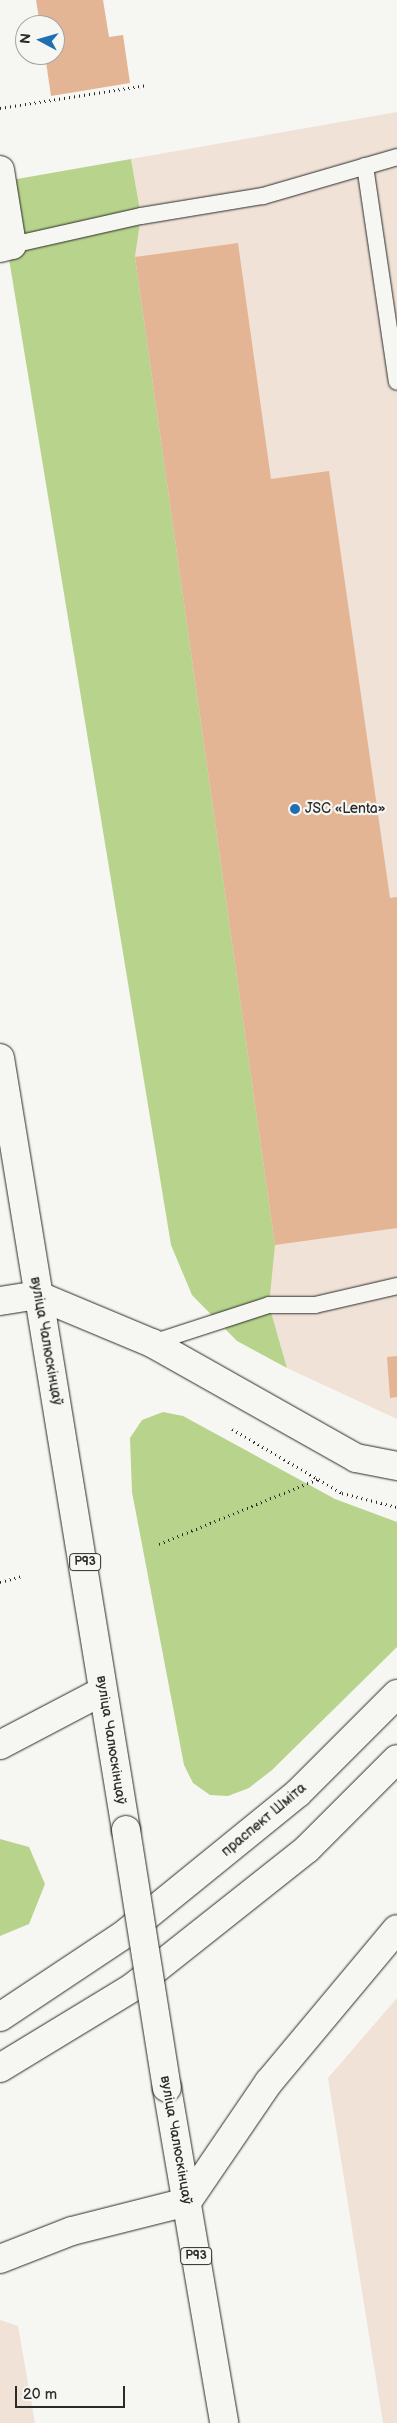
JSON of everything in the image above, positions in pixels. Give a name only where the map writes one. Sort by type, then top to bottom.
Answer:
[{"type":"main road","points":[[0,170],[6,246]]},
{"type":"main road","name":"вуліца Чалюскінцаў","points":[[0,1058],[167,2088],[224,2423]]},
{"type":"main road","points":[[0,1300],[37,1295],[152,1343],[356,1458],[397,1466]]},
{"type":"main road","points":[[0,1745],[103,1691]]},
{"type":"main road","name":"праспект Шміта","points":[[0,2017],[122,1936],[298,1793],[397,1694]]},
{"type":"main road","points":[[0,2068],[133,1988],[307,1849],[397,1759]]},
{"type":"main road","points":[[0,2259],[72,2232],[187,2202],[269,2082],[397,1929]]},
{"type":"lane","points":[[6,246],[264,196],[397,157]]},
{"type":"lane","points":[[366,166],[397,382]]},
{"type":"lane","points":[[152,1343],[269,1305],[315,1305],[397,1286]]},
{"type":"path","points":[[0,108],[147,85]]},
{"type":"path","points":[[160,1544],[318,1479]]},
{"type":"path","points":[[0,1582],[23,1576]]},
{"type":"shaded area","name":"JSC «Lenta»","points":[[397,112],[397,1419],[287,1368],[269,1305],[135,257],[141,216],[131,159]]},
{"type":"shaded area","points":[[397,1998],[397,2423],[383,2423],[328,2078]]},
{"type":"shaded area","points":[[0,2320],[18,2326],[35,2423],[0,2423]]},
{"type":"green space","points":[[131,159],[141,216],[135,257],[275,1245],[269,1305],[287,1368],[237,1341],[192,1295],[171,1245],[0,204],[0,182]]},
{"type":"green space","points":[[163,1412],[183,1416],[335,1499],[397,1522],[397,1647],[272,1770],[249,1788],[228,1796],[210,1795],[193,1783],[184,1765],[132,1492],[130,1438],[142,1420]]},
{"type":"green space","points":[[0,1839],[29,1847],[45,1884],[29,1924],[0,1936]]},
{"type":"building","points":[[36,0],[103,0],[109,37],[123,35],[130,83],[51,96],[46,65],[65,65],[65,15],[38,15]]},
{"type":"building","name":"JSC «Lenta»","points":[[238,243],[271,479],[329,471],[390,898],[397,897],[397,1228],[275,1245],[135,257]]},
{"type":"building","points":[[397,1356],[397,1397],[390,1398],[387,1357]]},
{"type":"place","name":"JSC «Lenta»","points":[[295,809]]}]
